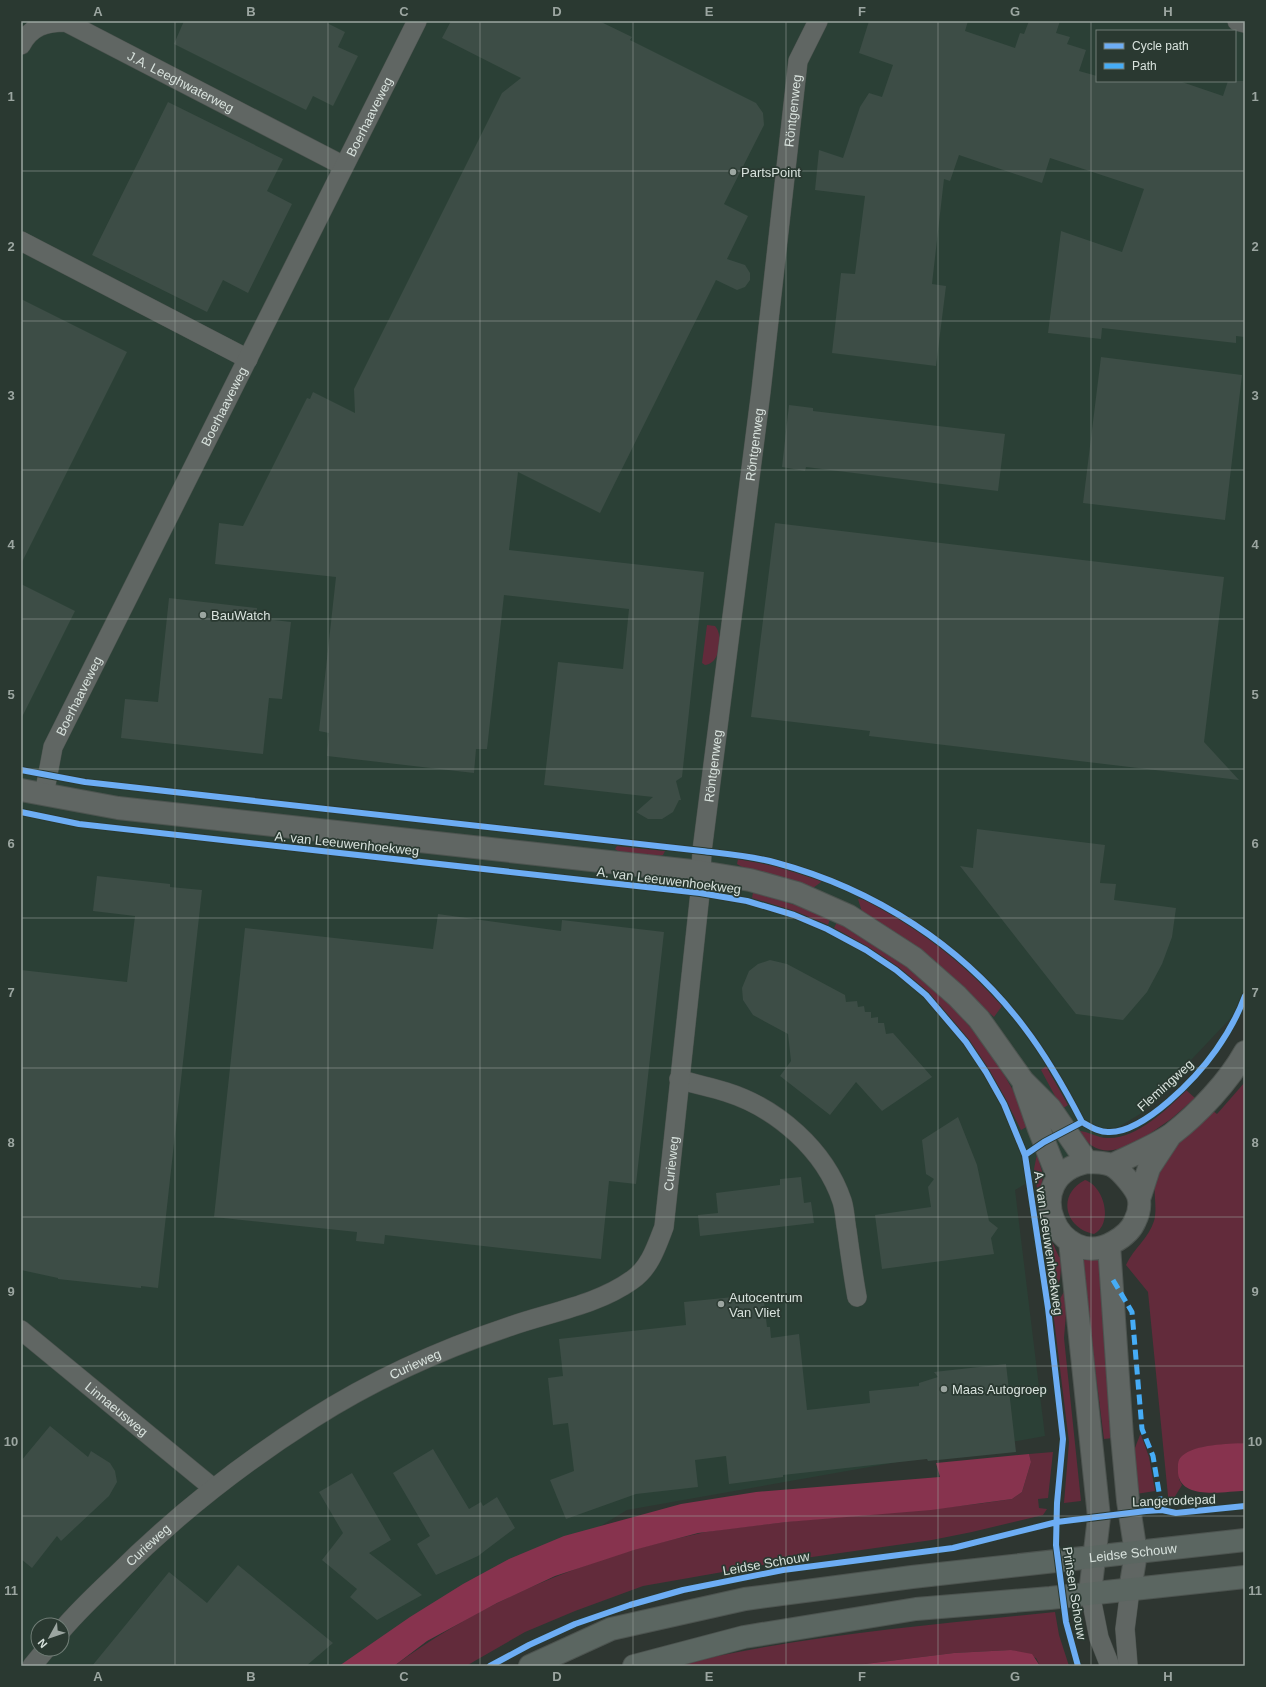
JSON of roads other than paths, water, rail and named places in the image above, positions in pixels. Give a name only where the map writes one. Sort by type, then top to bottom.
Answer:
[{"type":"main road","name":"Leidse Schouw","points":[[530,1666],[611,1629],[680,1612],[745,1599],[912,1577],[1094,1558],[1245,1540]]},
{"type":"main road","points":[[634,1666],[752,1635],[916,1609],[1130,1590],[1245,1577]]},
{"type":"street","name":"Boerhaaveweg","points":[[44,796],[53,748],[417,21]]},
{"type":"street","name":"Röntgenweg","points":[[701,872],[762,385],[798,61],[818,21]]},
{"type":"street","points":[[1237,21],[1245,23]]},
{"type":"street","name":"J.A. Leeghwaterweg","points":[[21,45],[25,37],[36,26],[49,22],[66,22],[344,166]]},
{"type":"street","points":[[21,241],[248,359]]},
{"type":"street","name":"A. van Leeuwenhoekweg","points":[[21,790],[44,796],[118,808],[701,872],[750,880],[797,894],[849,916],[885,938],[914,958],[957,996],[979,1019],[1023,1081],[1050,1108],[1087,1162]]},
{"type":"street","name":"Curieweg","points":[[70,1621],[141,1550],[213,1488],[312,1419],[376,1383],[440,1354],[510,1326],[609,1295],[635,1279],[652,1257],[664,1227],[701,872]]},
{"type":"street","points":[[1139,1199],[1121,1172],[1112,1165],[1099,1162],[1087,1162],[1066,1170],[1058,1177],[1052,1188],[1050,1212],[1054,1224],[1061,1234],[1070,1242],[1089,1248],[1109,1245],[1122,1238],[1132,1227],[1138,1214],[1139,1199],[1149,1168],[1171,1135],[1197,1111],[1226,1079],[1245,1052]]},
{"type":"street","points":[[679,1080],[727,1092],[749,1101],[770,1113],[812,1148],[829,1172],[842,1202],[857,1297]]},
{"type":"street","name":"A. van Leeuwenhoekweg","points":[[1023,1081],[1039,1129],[1058,1177]]},
{"type":"street","points":[[1112,1165],[1171,1135]]},
{"type":"street","name":"A. van Leeuwenhoekweg","points":[[1070,1242],[1099,1517],[1090,1593]]},
{"type":"street","points":[[1109,1245],[1122,1436],[1128,1501],[1136,1553],[1125,1629],[1128,1666]]},
{"type":"street","name":"Linnaeusweg","points":[[21,1330],[213,1488]]},
{"type":"street","name":"Prinsen Schouw","points":[[1090,1593],[1099,1638],[1110,1666]]},
{"type":"street","points":[[32,1666],[39,1657]]},
{"type":"place","name":"PartsPoint","points":[[733,172]]},
{"type":"place","name":"BauWatch","points":[[203,615]]},
{"type":"place","name":"Autocentrum Van Vliet","points":[[721,1304]]},
{"type":"place","name":"Maas Autogroep","points":[[944,1389]]}]
